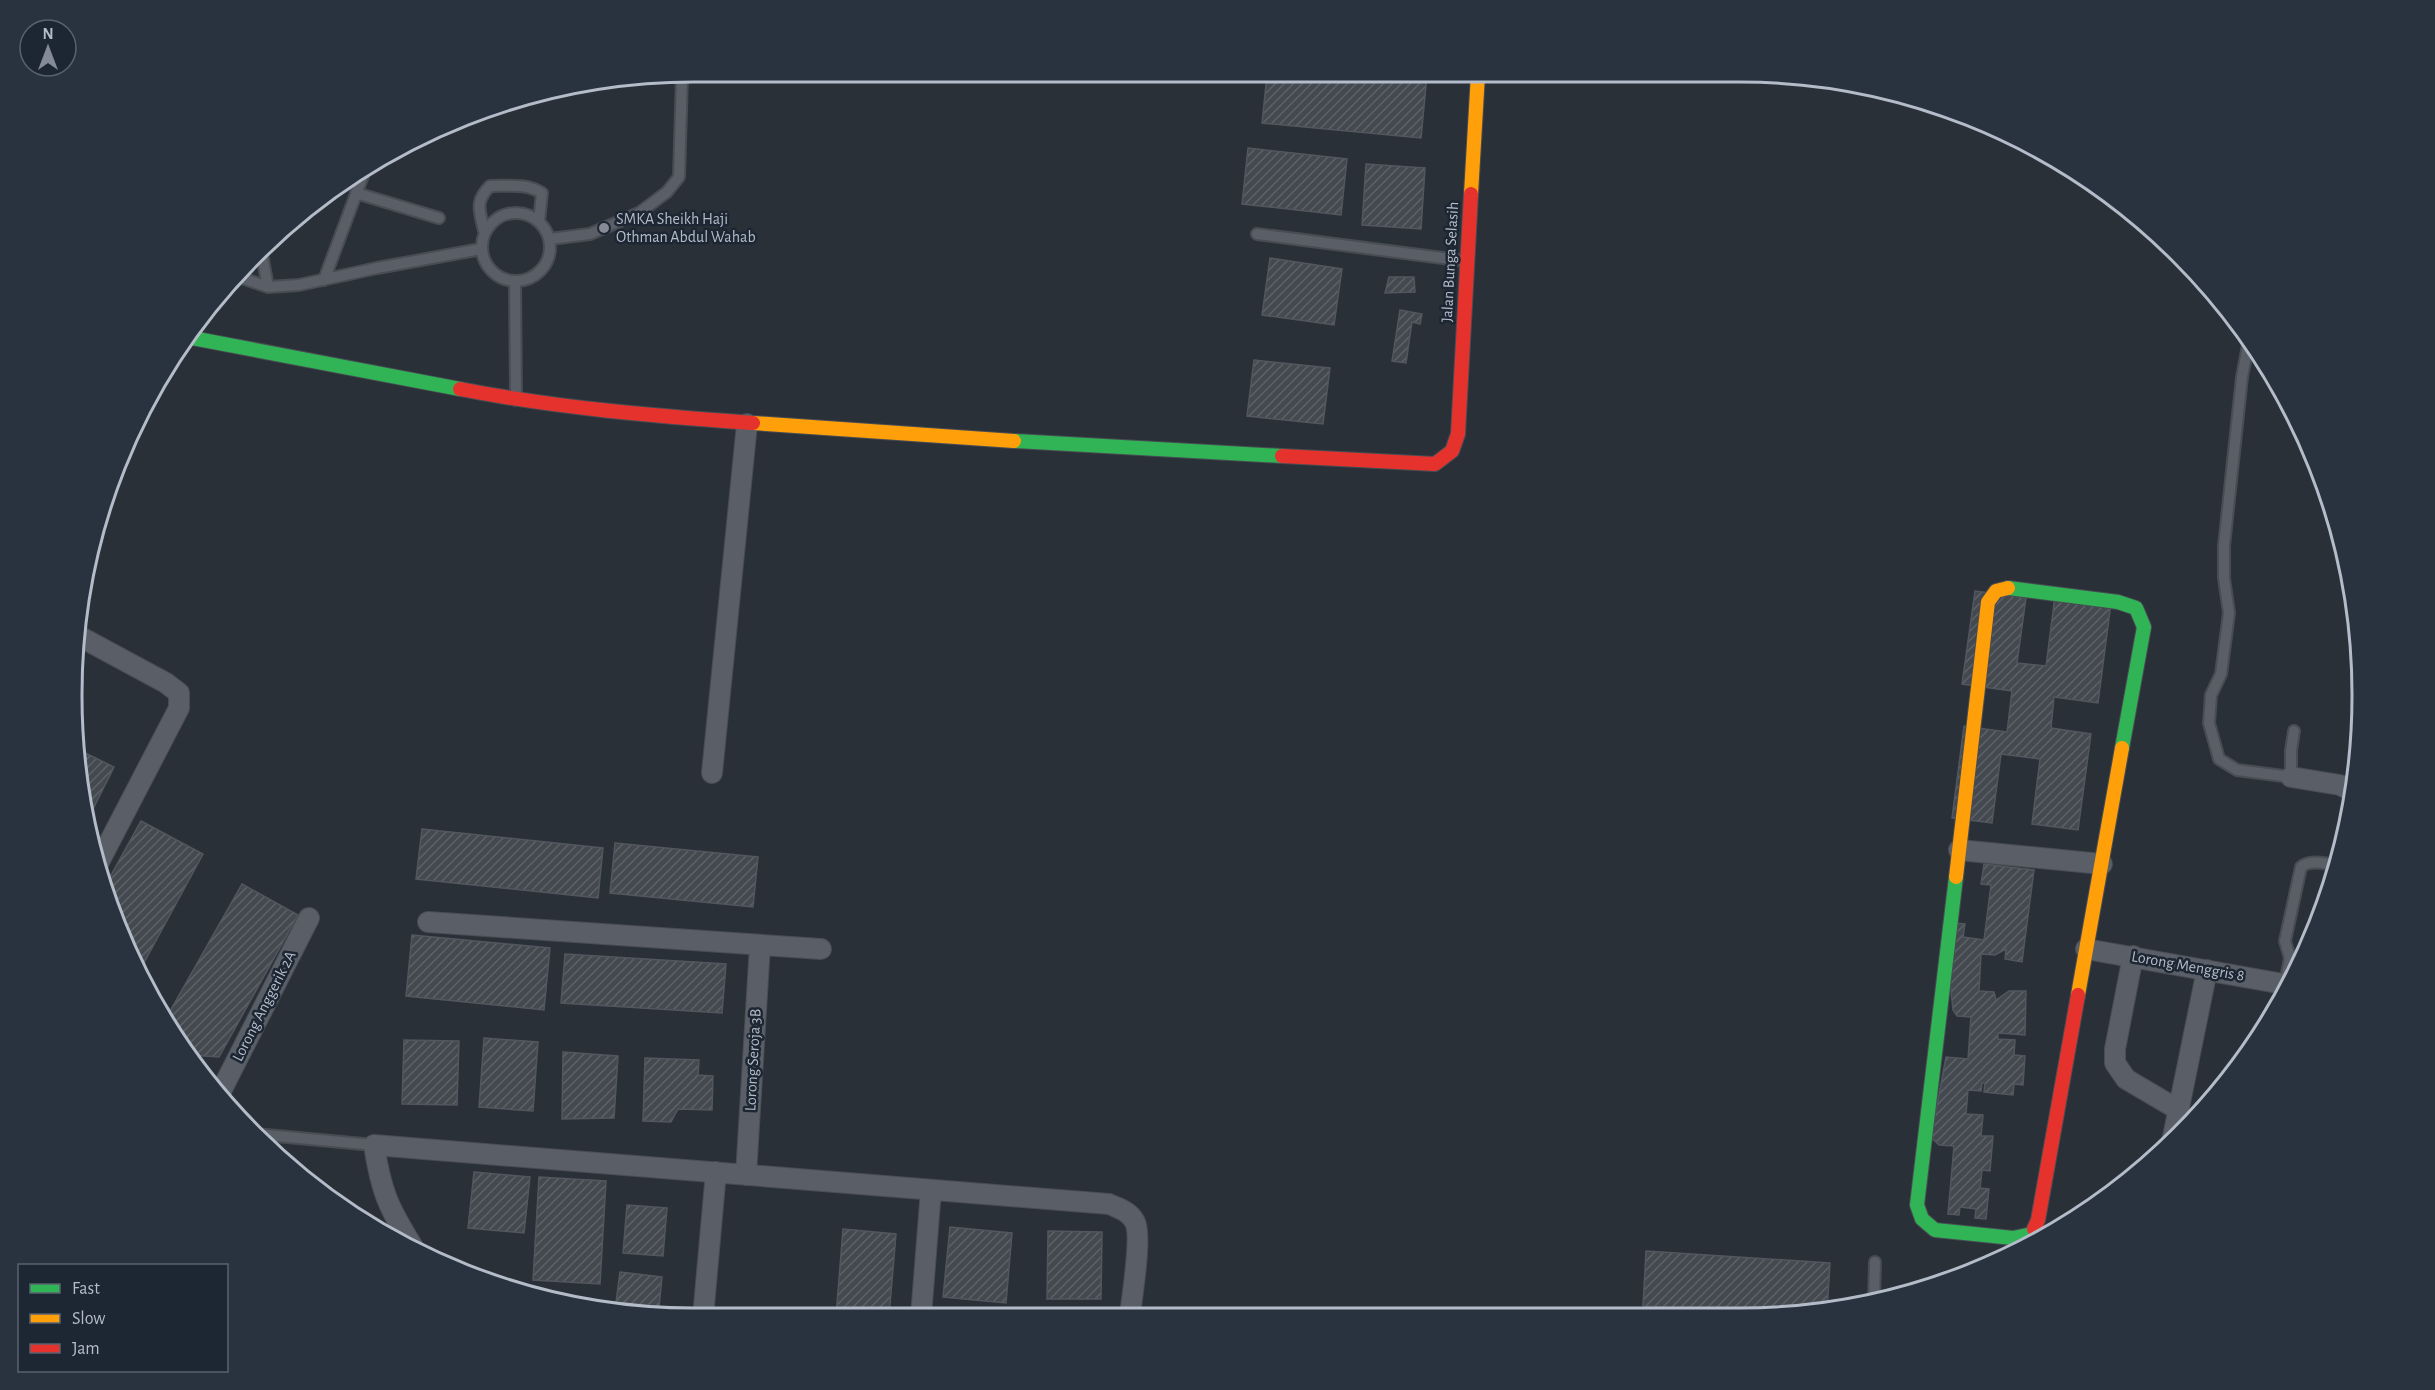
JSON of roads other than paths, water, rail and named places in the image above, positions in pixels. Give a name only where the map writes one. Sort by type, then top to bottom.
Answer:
[{"type":"street","name":"Jalan Bunga Selasih","points":[[747,424],[1435,464],[1452,451],[1458,434],[1477,82]]},
{"type":"street","points":[[197,339],[516,400],[620,413],[747,424],[712,773]]},
{"type":"street","points":[[2031,1233],[2013,1238],[1935,1230],[1922,1219],[1917,1205],[1988,602],[1996,591],[2008,588],[2118,602],[2136,608],[2144,627],[2038,1220],[2032,1232]]},
{"type":"street","points":[[86,640],[166,683],[179,693],[179,708],[103,854]]},
{"type":"street","points":[[2291,777],[2345,788]]},
{"type":"street","points":[[1959,850],[2102,864]]},
{"type":"street","name":"Lorong Anggerik 2A","points":[[224,1086],[309,918]]},
{"type":"street","points":[[428,922],[821,949]]},
{"type":"street","name":"Lorong Seroja 3B","points":[[747,1175],[760,945]]},
{"type":"street","name":"Lorong Menggris 8","points":[[2086,949],[2280,983]]},
{"type":"street","points":[[2133,956],[2115,1049],[2115,1064],[2126,1078],[2177,1109]]},
{"type":"street","points":[[2174,1127],[2207,970]]},
{"type":"street","points":[[405,1234],[386,1201],[380,1182],[374,1145],[1109,1204],[1128,1212],[1136,1224],[1137,1240],[1131,1308]]},
{"type":"street","points":[[704,1308],[716,1172]]},
{"type":"street","points":[[922,1308],[931,1190]]},
{"type":"lane","points":[[550,239],[590,234],[639,213],[667,192],[679,177],[682,83]]},
{"type":"lane","points":[[324,280],[360,183]]},
{"type":"lane","points":[[484,231],[499,216],[520,212],[539,221],[550,239],[550,255],[543,269],[531,279],[515,282],[498,278],[486,266],[480,249],[484,231],[478,203],[490,186],[522,186],[535,189],[542,193],[543,203],[539,221]]},
{"type":"lane","points":[[356,193],[439,218]]},
{"type":"lane","points":[[1257,234],[1466,261]]},
{"type":"lane","points":[[246,279],[268,287],[299,285],[480,249]]},
{"type":"lane","points":[[263,261],[268,287]]},
{"type":"lane","points":[[515,282],[516,400]]},
{"type":"lane","points":[[2247,352],[2242,377],[2224,546],[2228,622],[2221,674],[2211,695],[2210,723],[2219,759],[2237,770],[2291,777],[2294,731]]},
{"type":"lane","points":[[2293,956],[2285,941],[2301,867],[2306,863],[2329,864]]},
{"type":"lane","points":[[270,1135],[374,1145]]},
{"type":"lane","points":[[1874,1293],[1875,1262]]},
{"type":"place","name":"SMKA Sheikh Haji Othman Abdul Wahab","points":[[604,228]]}]
